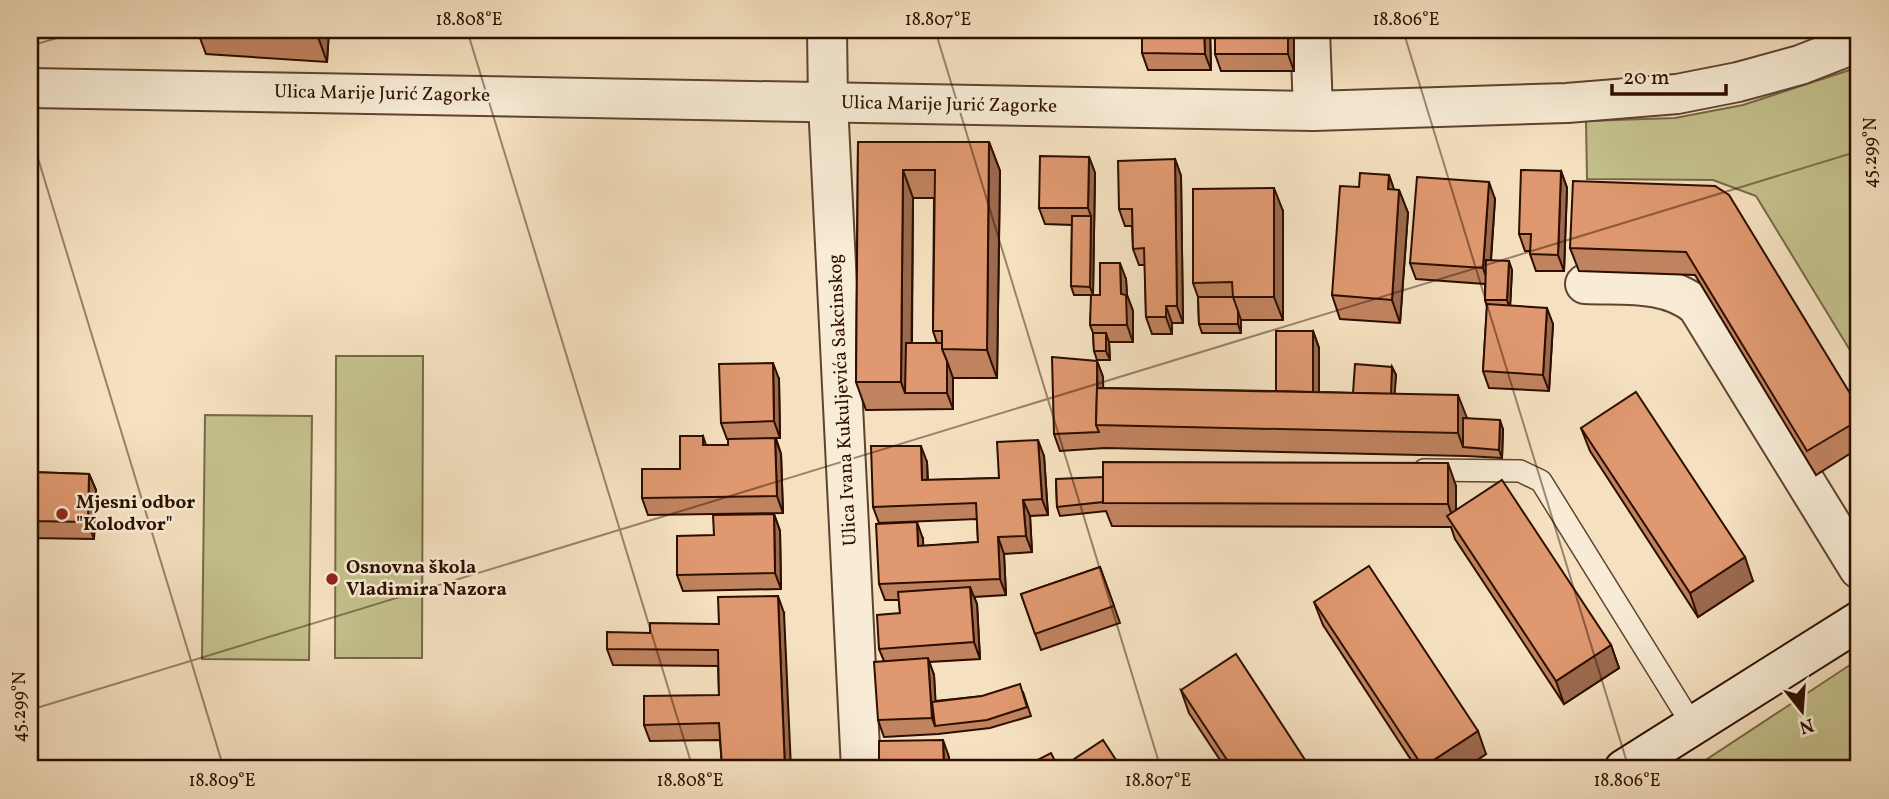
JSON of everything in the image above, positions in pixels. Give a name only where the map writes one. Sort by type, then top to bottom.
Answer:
[{"type":"street","name":"Ulica Ivana Kukuljevića Sakcinskog","points":[[827,30],[828,103],[862,769]]},
{"type":"street","points":[[1310,30],[1313,111]]},
{"type":"street","name":"Ulica Marije Jurić Zagorke","points":[[30,88],[1313,111],[1567,103],[1677,94],[1763,75],[1859,41]]},
{"type":"street","points":[[1585,284],[1665,288],[1682,293],[1697,306],[1859,569]]},
{"type":"street","points":[[1624,769],[1859,621]]},
{"type":"lane","points":[[1408,470],[1520,471],[1541,481],[1693,726]]},
{"type":"shaded area","points":[[1859,67],[1859,365],[1756,196],[1713,180],[1587,179],[1586,121],[1675,118],[1743,105]]},
{"type":"shaded area","points":[[336,356],[423,356],[422,658],[335,658]]},
{"type":"shaded area","points":[[205,415],[312,416],[309,660],[202,659]]},
{"type":"shaded area","points":[[1859,659],[1859,769],[1692,769]]},
{"type":"building","points":[[255,30],[317,30],[317,34]]},
{"type":"building","points":[[1142,30],[1204,30],[1205,54],[1142,53]]},
{"type":"building","points":[[1215,30],[1288,30],[1288,54],[1215,54]]},
{"type":"building","points":[[858,142],[989,142],[987,350],[942,349],[942,331],[933,331],[935,170],[903,170],[901,382],[856,382]]},
{"type":"building","points":[[1040,156],[1089,157],[1088,208],[1039,208]]},
{"type":"building","points":[[1175,159],[1177,306],[1166,306],[1166,317],[1146,317],[1144,248],[1133,249],[1132,209],[1119,209],[1118,161]]},
{"type":"building","points":[[1521,170],[1561,171],[1558,255],[1530,254],[1531,234],[1519,234]]},
{"type":"building","points":[[1360,173],[1389,175],[1388,189],[1399,190],[1392,300],[1332,295],[1340,186],[1359,187]]},
{"type":"building","points":[[1417,177],[1489,182],[1483,268],[1410,263]]},
{"type":"building","points":[[1573,181],[1715,186],[1729,195],[1859,408],[1859,420],[1807,451],[1686,252],[1570,248]]},
{"type":"building","points":[[1274,188],[1274,297],[1233,297],[1232,282],[1193,283],[1193,189]]},
{"type":"building","points":[[1072,216],[1091,216],[1090,287],[1071,286]]},
{"type":"building","points":[[1486,260],[1509,261],[1507,300],[1485,300]]},
{"type":"building","points":[[1100,263],[1120,263],[1121,294],[1126,295],[1127,325],[1090,325],[1091,295],[1100,295]]},
{"type":"building","points":[[1198,297],[1233,297],[1238,311],[1238,324],[1199,324]]},
{"type":"building","points":[[1487,304],[1547,308],[1543,375],[1483,371]]},
{"type":"building","points":[[1276,331],[1313,331],[1313,392],[1276,391]]},
{"type":"building","points":[[1093,333],[1106,333],[1106,351],[1094,351]]},
{"type":"building","points":[[906,343],[942,343],[947,361],[947,393],[905,393]]},
{"type":"building","points":[[1052,357],[1097,361],[1096,425],[1099,432],[1054,434]]},
{"type":"building","points":[[773,363],[774,421],[721,423],[719,364]]},
{"type":"building","points":[[1355,364],[1392,367],[1391,394],[1353,393]]},
{"type":"building","points":[[1097,388],[1458,395],[1458,433],[1096,425]]},
{"type":"building","points":[[1636,392],[1745,557],[1690,593],[1581,428]]},
{"type":"building","points":[[1463,418],[1500,420],[1499,450],[1463,447]]},
{"type":"building","points":[[680,436],[703,436],[703,445],[728,445],[728,439],[775,438],[777,496],[642,498],[642,469],[680,469]]},
{"type":"building","points":[[1038,440],[1042,499],[1023,500],[1026,536],[998,537],[1000,579],[879,584],[876,524],[917,522],[918,546],[978,542],[976,503],[873,507],[871,446],[921,446],[922,480],[999,478],[997,442]]},
{"type":"building","points":[[1103,462],[1448,463],[1448,504],[1103,503]]},
{"type":"building","points":[[30,472],[89,474],[88,522],[30,521]]},
{"type":"building","points":[[1103,477],[1103,502],[1057,507],[1056,479]]},
{"type":"building","points":[[1502,480],[1611,645],[1556,681],[1447,516]]},
{"type":"building","points":[[774,514],[775,573],[677,575],[677,536],[714,535],[713,515]]},
{"type":"building","points":[[1369,566],[1478,731],[1423,767],[1314,602]]},
{"type":"building","points":[[1100,567],[1114,606],[1035,634],[1021,594]]},
{"type":"building","points":[[970,587],[974,642],[879,649],[877,615],[900,613],[898,592]]},
{"type":"building","points":[[778,596],[785,769],[646,769],[722,766],[719,723],[644,725],[644,696],[719,695],[718,650],[607,649],[607,632],[650,633],[650,623],[719,624],[718,597]]},
{"type":"building","points":[[1236,654],[1311,769],[1233,769],[1181,690]]},
{"type":"building","points":[[928,658],[932,718],[878,720],[874,662]]},
{"type":"building","points":[[1020,684],[1027,707],[987,720],[935,726],[932,702],[982,696]]},
{"type":"building","points":[[943,740],[944,769],[879,769],[879,741]]},
{"type":"building","points":[[1103,740],[1122,769],[1059,769]]},
{"type":"building","points":[[1051,753],[1059,769],[1020,769]]},
{"type":"place","name":"Mjesni odbor \"Kolodvor\"","points":[[62,514]]},
{"type":"place","name":"Osnovna škola Vladimira Nazora","points":[[332,579]]}]
